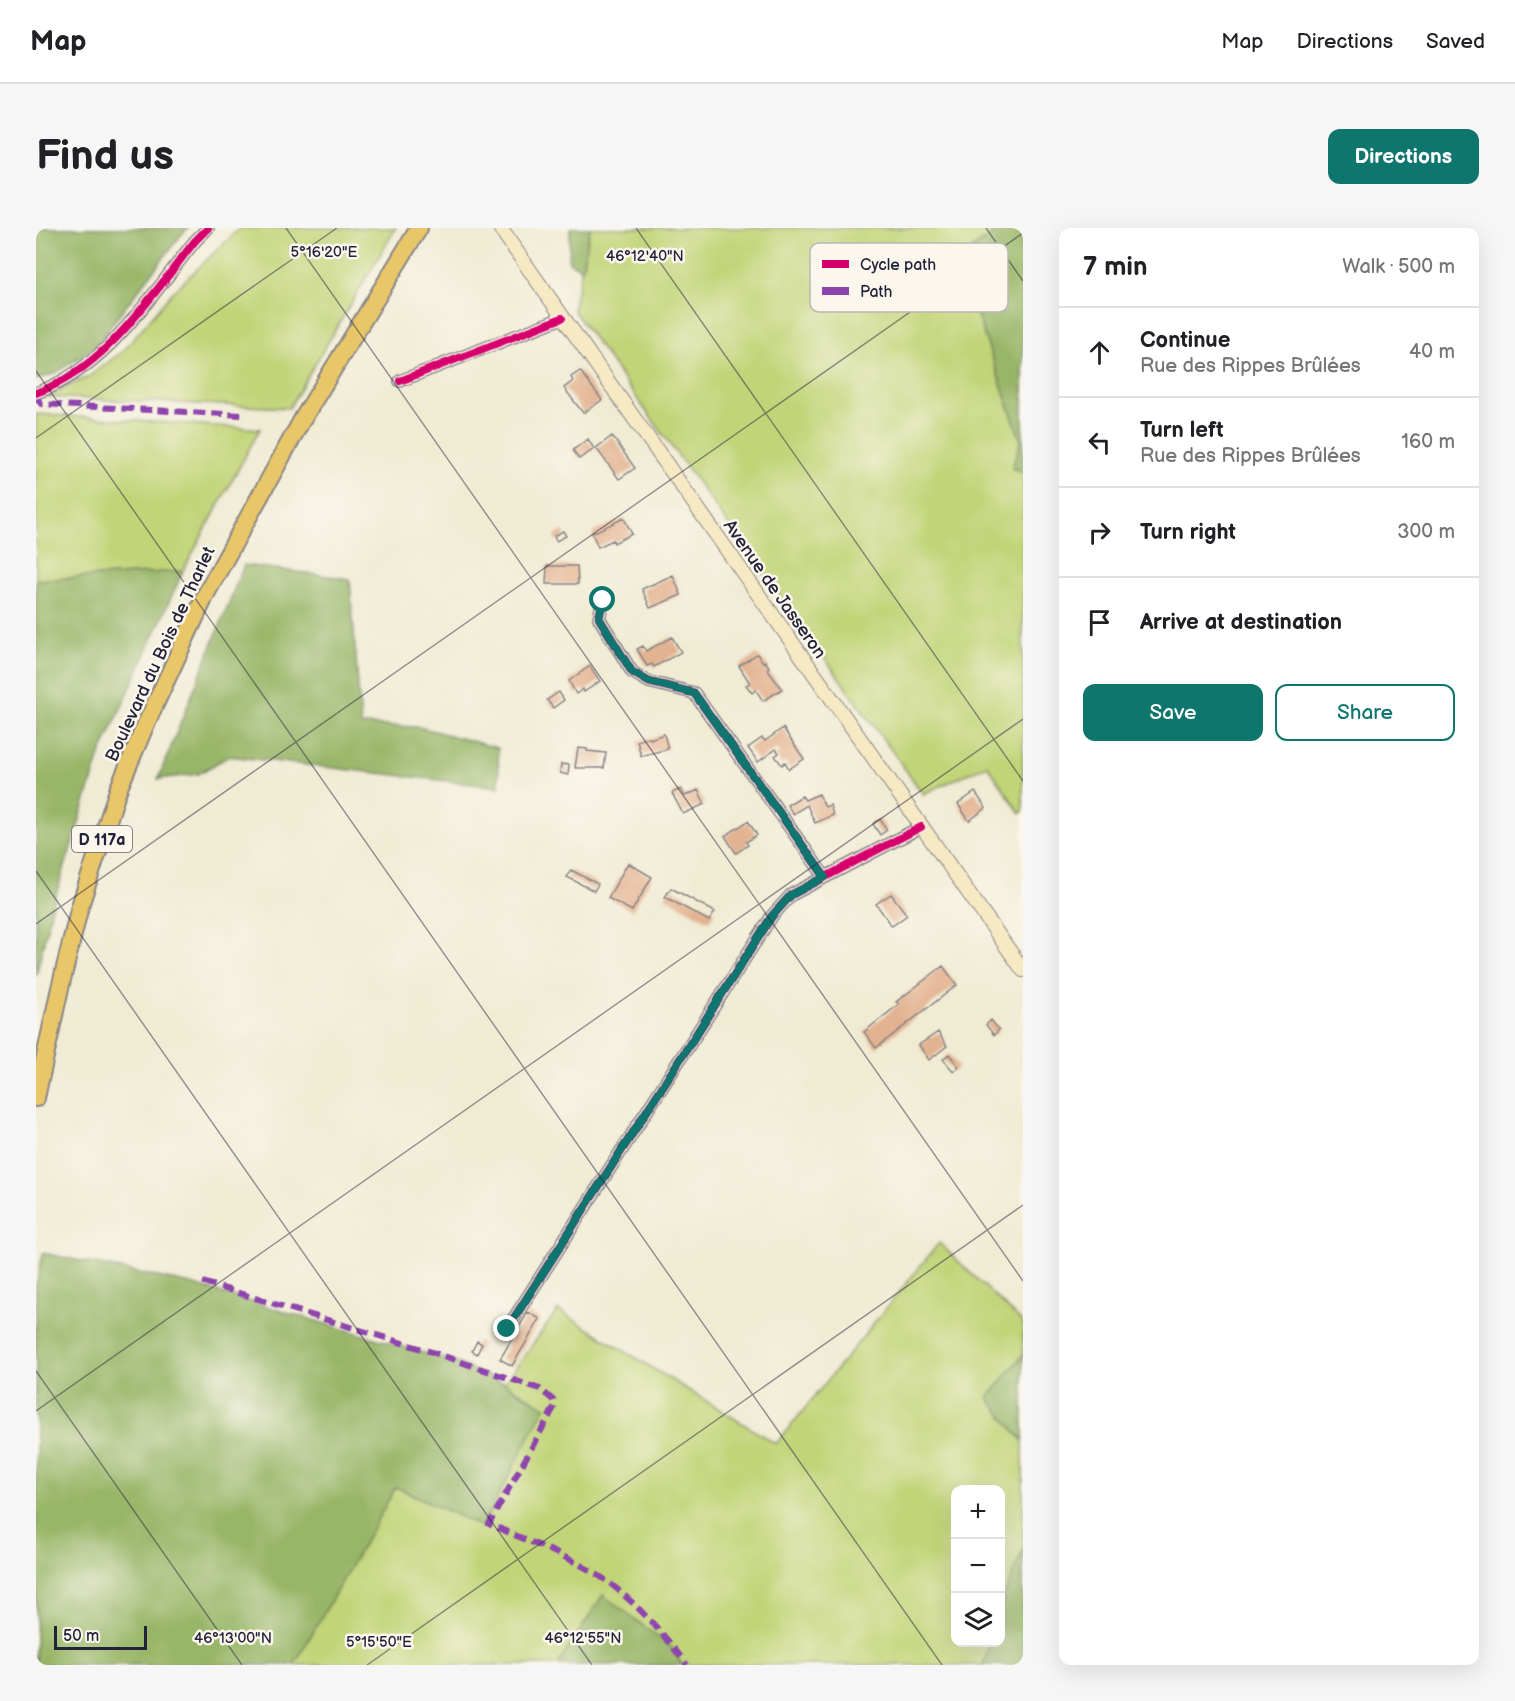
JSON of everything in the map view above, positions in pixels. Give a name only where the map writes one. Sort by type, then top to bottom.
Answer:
[{"type":"main road","name":"Boulevard du Bois de Tharlet","points":[[36,1098],[80,906],[118,790],[145,726],[212,583],[302,420],[419,228]]},
{"type":"main road","name":"Avenue de Jasseron","points":[[500,228],[1023,970]]},
{"type":"street","points":[[36,393],[74,375],[106,348],[208,228]]},
{"type":"street","points":[[400,381],[562,318]]},
{"type":"street","points":[[603,600],[599,618],[632,672],[649,682],[694,693],[825,877]]},
{"type":"street","points":[[507,1329],[772,916],[791,895],[921,827]]},
{"type":"green space","points":[[36,228],[188,228],[95,346],[56,373],[36,380]]},
{"type":"green space","points":[[240,228],[396,228],[289,408],[46,397],[88,377],[123,351],[172,293]]},
{"type":"green space","points":[[570,228],[590,228],[582,269],[569,262]]},
{"type":"green space","points":[[590,228],[1001,228],[980,243],[810,243],[810,312],[976,312],[1021,441],[1012,468],[1023,472],[1023,812],[1020,813],[987,765],[923,794],[573,310]]},
{"type":"green space","points":[[1001,228],[1023,228],[1023,472],[1012,468],[1021,441],[976,312],[1008,312],[1008,243],[980,243]]},
{"type":"green space","points":[[36,414],[260,429],[183,571],[36,580]]},
{"type":"green space","points":[[244,565],[350,579],[361,725],[419,727],[498,748],[499,787],[229,756],[198,774],[158,779]]},
{"type":"green space","points":[[183,571],[100,755],[51,911],[36,976],[36,580]]},
{"type":"green space","points":[[939,1243],[1023,1323],[1023,1355],[988,1398],[1023,1441],[1023,1550],[1005,1595],[1005,1485],[951,1485],[951,1647],[989,1647],[983,1665],[682,1665],[672,1648],[603,1595],[558,1665],[294,1665],[396,1487],[482,1526],[545,1407],[504,1383],[558,1310],[776,1444]]},
{"type":"green space","points":[[43,1253],[191,1284],[455,1362],[504,1383],[545,1407],[482,1527],[396,1487],[294,1665],[36,1665],[36,1286]]},
{"type":"green space","points":[[1023,1355],[1023,1441],[988,1398]]},
{"type":"green space","points":[[1023,1550],[1023,1665],[983,1665],[989,1647],[1005,1647],[1007,1588]]},
{"type":"green space","points":[[603,1595],[672,1648],[682,1665],[558,1665]]},
{"type":"building","points":[[580,371],[602,400],[583,413],[564,388],[573,381],[571,377]]},
{"type":"building","points":[[612,436],[635,468],[619,479],[596,448]]},
{"type":"building","points":[[588,439],[594,449],[579,459],[573,450]]},
{"type":"building","points":[[624,518],[632,534],[614,543],[613,540],[598,547],[592,533]]},
{"type":"building","points":[[563,531],[566,536],[556,541],[554,536]]},
{"type":"building","points":[[547,566],[577,566],[578,584],[546,584]]},
{"type":"building","points":[[673,575],[681,595],[650,608],[642,589]]},
{"type":"building","points":[[672,637],[681,652],[654,667],[652,664],[647,666],[637,649],[643,646],[646,651]]},
{"type":"building","points":[[757,654],[763,662],[765,661],[769,667],[767,669],[782,689],[763,701],[756,690],[752,693],[746,685],[750,683],[739,666]]},
{"type":"building","points":[[590,666],[600,681],[584,692],[583,689],[576,694],[569,681]]},
{"type":"building","points":[[559,692],[564,700],[553,708],[547,700]]},
{"type":"building","points":[[783,728],[804,759],[789,769],[785,762],[782,765],[775,756],[779,753],[776,749],[758,762],[748,748],[762,738],[765,741]]},
{"type":"building","points":[[664,734],[668,749],[641,756],[637,741]]},
{"type":"building","points":[[578,748],[606,753],[604,768],[575,768]]},
{"type":"building","points":[[561,764],[569,765],[568,775],[560,773]]},
{"type":"building","points":[[681,789],[685,796],[698,790],[705,804],[683,814],[672,793]]},
{"type":"building","points":[[975,792],[986,808],[969,821],[958,804]]},
{"type":"building","points":[[819,794],[825,807],[830,805],[833,815],[815,823],[807,805],[793,814],[787,805],[802,796],[805,800]]},
{"type":"building","points":[[880,819],[887,830],[880,835],[873,824]]},
{"type":"building","points":[[748,821],[757,835],[746,842],[748,845],[736,853],[725,836]]},
{"type":"building","points":[[628,863],[652,877],[632,911],[608,898]]},
{"type":"building","points":[[571,870],[598,884],[594,891],[567,877]]},
{"type":"building","points":[[671,888],[715,912],[709,921],[665,897]]},
{"type":"building","points":[[891,894],[907,915],[892,926],[876,904]]},
{"type":"building","points":[[943,966],[957,985],[876,1048],[864,1032],[899,1004],[896,1002]]},
{"type":"building","points":[[991,1020],[999,1030],[994,1035],[986,1025]]},
{"type":"building","points":[[938,1032],[947,1046],[929,1060],[919,1045]]},
{"type":"building","points":[[949,1054],[959,1067],[954,1072],[943,1059]]},
{"type":"building","points":[[528,1312],[540,1319],[512,1366],[500,1359]]},
{"type":"building","points":[[477,1341],[482,1344],[477,1354],[472,1351]]},
{"type":"marked path","points":[[36,396],[41,404],[242,415]]},
{"type":"marked path","points":[[203,1282],[429,1351],[540,1389],[553,1400],[555,1406],[489,1524],[600,1576],[643,1613],[687,1665]]},
{"type":"cycle path","points":[[36,393],[61,382],[84,367],[105,349],[125,329],[208,228]]},
{"type":"cycle path","points":[[400,381],[562,318]]},
{"type":"cycle path","points":[[603,600],[599,618],[632,672],[649,682],[694,693],[825,877]]},
{"type":"cycle path","points":[[507,1329],[772,916],[791,895],[921,827]]},
{"type":"route","points":[[507,1329],[772,916],[791,895],[825,877],[694,693],[649,682],[632,672],[599,618],[603,600]]}]
